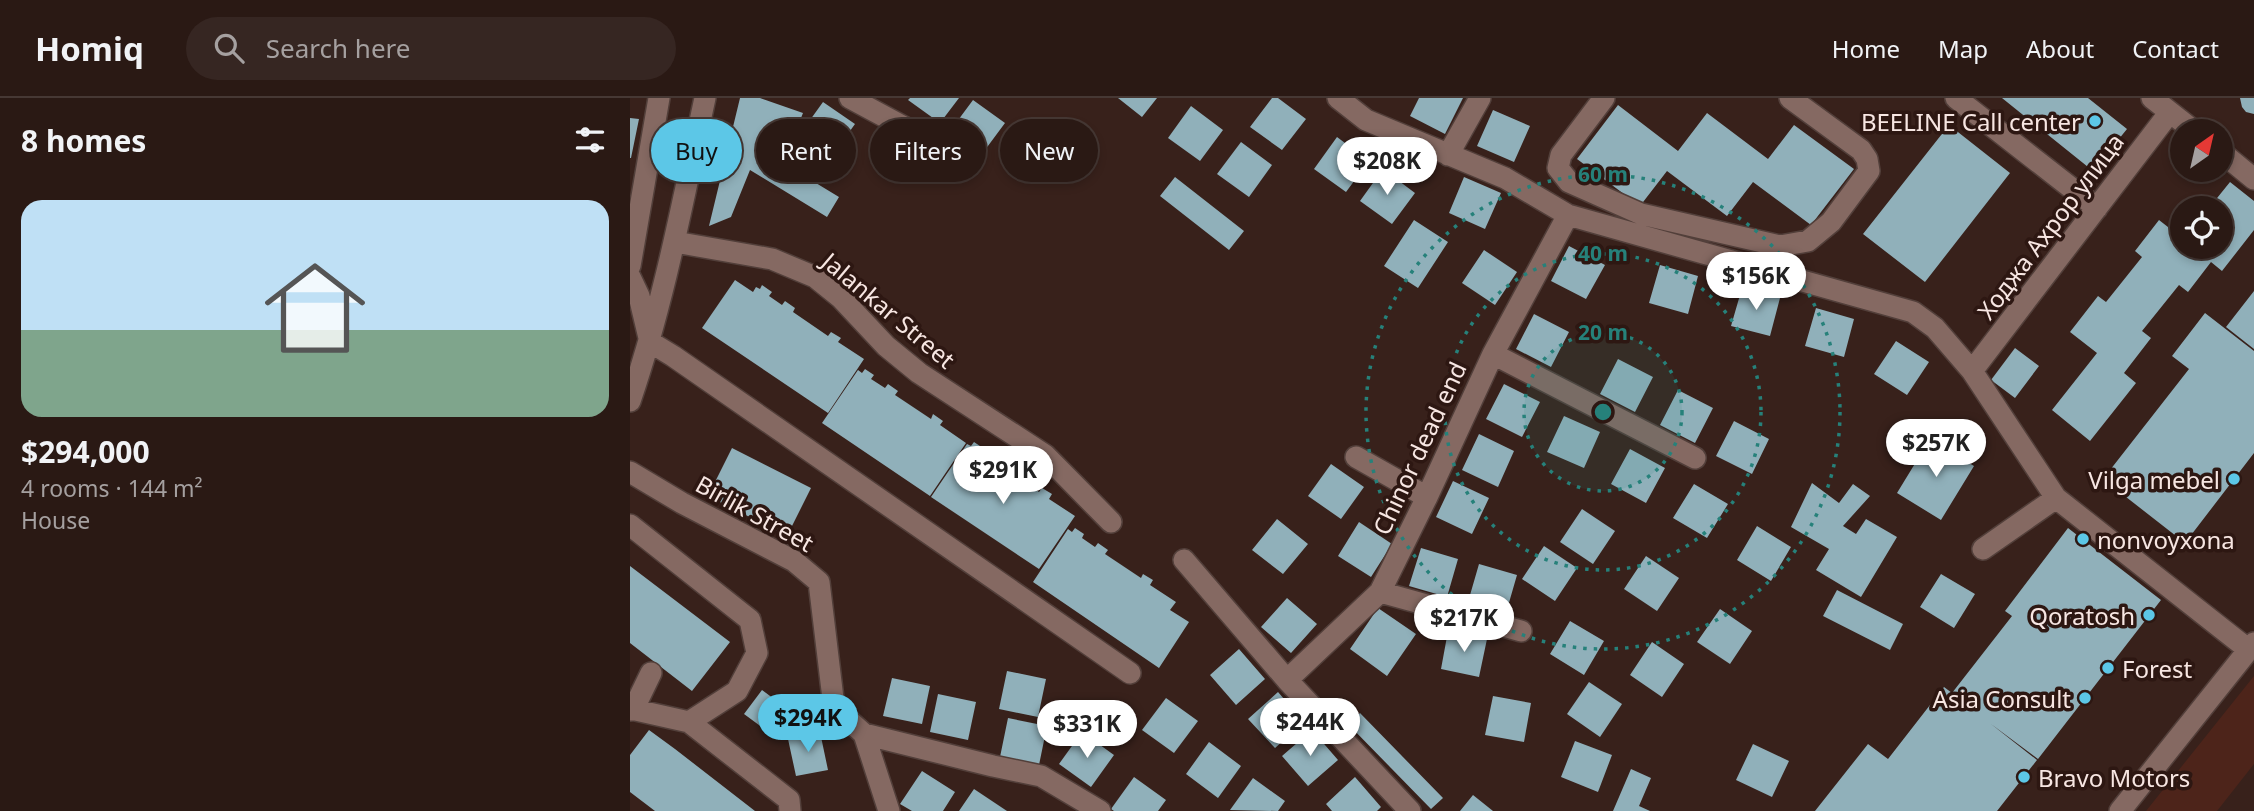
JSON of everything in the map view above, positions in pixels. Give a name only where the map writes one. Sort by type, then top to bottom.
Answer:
[{"type":"street","points":[[630,266],[660,98]]},
{"type":"street","points":[[630,401],[650,342],[675,242],[705,98]]},
{"type":"street","points":[[850,98],[889,119]]},
{"type":"street","points":[[1338,98],[1366,120],[1505,178],[1568,215],[1913,312],[1935,328],[1972,371],[2056,498],[2251,646],[2120,811]]},
{"type":"street","points":[[1448,155],[1480,98]]},
{"type":"street","points":[[1604,98],[1561,155],[1558,168],[1569,182],[1641,214],[1780,246],[1808,241],[1831,222],[1869,171],[1867,159],[1861,150],[1790,98]]},
{"type":"street","points":[[1956,98],[2097,208]]},
{"type":"street","points":[[2152,98],[2179,119]]},
{"type":"street","name":"Ходжа Ахрор улица","points":[[1972,371],[2170,112]]},
{"type":"street","points":[[2233,162],[2254,179]]},
{"type":"street","name":"Chinor dead end","points":[[1287,680],[1380,592],[1493,354],[1568,215]]},
{"type":"street","name":"Jalankar Street","points":[[675,242],[772,259],[815,277],[841,298],[886,346],[919,373],[1045,455],[1111,522]]},
{"type":"street","points":[[630,277],[639,296],[650,342],[1130,673]]},
{"type":"street","points":[[1493,354],[1696,458]]},
{"type":"street","points":[[1356,457],[1427,497]]},
{"type":"street","name":"Birlik Street","points":[[630,472],[682,503],[794,561],[819,582],[834,707],[864,734],[1041,776],[1100,811]]},
{"type":"street","points":[[1983,549],[2056,498]]},
{"type":"street","points":[[630,525],[750,620],[757,653],[737,691],[690,722]]},
{"type":"street","points":[[1184,560],[1287,680],[1410,811]]},
{"type":"street","points":[[1380,592],[1521,631]]},
{"type":"street","points":[[630,709],[637,702],[651,673]]},
{"type":"street","points":[[630,709],[690,722],[789,800],[790,811]]},
{"type":"street","points":[[864,734],[889,811]]},
{"type":"shaded area","points":[[2254,676],[2254,764],[2217,811],[2146,811]]},
{"type":"building","points":[[740,98],[760,98],[803,113],[801,119],[756,119],[756,174],[750,170],[731,217],[709,226],[720,182],[742,182],[742,119],[735,119]]},
{"type":"building","points":[[959,98],[943,119],[934,119],[908,100]]},
{"type":"building","points":[[1118,98],[1157,98],[1142,117]]},
{"type":"building","points":[[1272,98],[1278,98],[1306,119],[1282,150],[1250,127]]},
{"type":"building","points":[[1419,98],[1463,98],[1445,134],[1410,116]]},
{"type":"building","points":[[2002,98],[2088,98],[2127,129],[2093,171]]},
{"type":"building","points":[[2240,98],[2254,98],[2254,114],[2246,112]]},
{"type":"building","points":[[973,100],[1000,119],[1000,130],[986,149],[986,119],[959,119]]},
{"type":"building","points":[[823,102],[848,119],[811,119]]},
{"type":"building","points":[[1618,105],[1678,151],[1707,113],[1768,159],[1794,125],[1854,169],[1811,225],[1753,182],[1727,216],[1667,171],[1640,206],[1577,159]]},
{"type":"building","points":[[1191,106],[1223,130],[1200,161],[1168,138]]},
{"type":"building","points":[[1493,110],[1530,126],[1514,162],[1477,146]]},
{"type":"building","points":[[630,118],[639,119],[631,158],[630,158]]},
{"type":"building","points":[[1949,125],[2010,173],[1925,282],[1863,234]]},
{"type":"building","points":[[1337,137],[1369,161],[1346,192],[1314,169]]},
{"type":"building","points":[[1241,142],[1272,165],[1249,197],[1217,174]]},
{"type":"building","points":[[1383,169],[1415,193],[1392,224],[1360,201]]},
{"type":"building","points":[[1175,177],[1244,231],[1229,250],[1160,196]]},
{"type":"building","points":[[1464,177],[1501,193],[1485,229],[1449,213]]},
{"type":"building","points":[[770,182],[814,182],[839,197],[827,217]]},
{"type":"building","points":[[2230,182],[2254,201],[2254,230],[2233,257],[2233,196],[2219,196]]},
{"type":"building","points":[[1414,220],[1448,242],[1418,288],[1384,266]]},
{"type":"building","points":[[2159,220],[2170,229],[2170,259],[2231,259],[2222,271],[2211,262],[2188,292],[2179,285],[2142,331],[2151,338],[2124,373],[2136,383],[2090,441],[2052,410],[2097,353],[2070,332],[2098,296],[2106,302],[2142,257],[2135,251]]},
{"type":"building","points":[[1569,246],[1605,265],[1586,299],[1551,281]]},
{"type":"building","points":[[1484,250],[1517,272],[1495,305],[1462,283]]},
{"type":"building","points":[[1660,265],[1698,276],[1688,314],[1649,303]]},
{"type":"building","points":[[735,280],[753,292],[756,287],[760,289],[762,285],[772,292],[769,296],[782,305],[785,301],[795,308],[793,312],[828,336],[831,332],[841,338],[838,342],[864,359],[828,413],[702,328]]},
{"type":"building","points":[[1742,288],[1780,298],[1770,336],[1731,326]]},
{"type":"building","points":[[2254,291],[2254,349],[2226,327]]},
{"type":"building","points":[[1816,308],[1854,319],[1844,357],[1805,346]]},
{"type":"building","points":[[2205,313],[2254,351],[2254,453],[2185,543],[2103,479],[2189,369],[2172,356]]},
{"type":"building","points":[[1534,314],[1569,332],[1551,367],[1516,349]]},
{"type":"building","points":[[1896,341],[1929,362],[1907,395],[1874,374]]},
{"type":"building","points":[[2015,348],[2039,366],[2015,398],[1991,380]]},
{"type":"building","points":[[1618,359],[1653,377],[1635,412],[1600,394]]},
{"type":"building","points":[[865,369],[874,375],[871,379],[885,388],[888,384],[898,391],[895,395],[931,419],[933,414],[943,421],[940,425],[966,443],[930,496],[822,423],[858,370],[862,373]]},
{"type":"building","points":[[1504,384],[1540,402],[1522,437],[1486,419]]},
{"type":"building","points":[[1678,390],[1713,408],[1695,443],[1660,425]]},
{"type":"building","points":[[1564,416],[1600,432],[1584,468],[1547,452]]},
{"type":"building","points":[[1734,421],[1769,439],[1752,474],[1716,456]]},
{"type":"building","points":[[1479,434],[1514,451],[1498,487],[1462,470]]},
{"type":"building","points":[[1930,439],[1974,466],[1941,520],[1897,493]]},
{"type":"building","points":[[974,442],[983,448],[980,453],[994,461],[997,457],[1007,464],[1004,468],[1039,492],[1042,488],[1052,494],[1049,499],[1075,516],[1039,569],[931,497],[967,444],[971,446]]},
{"type":"building","points":[[732,448],[811,488],[787,536],[708,496]]},
{"type":"building","points":[[1630,449],[1665,468],[1646,503],[1611,484]]},
{"type":"building","points":[[1331,464],[1364,487],[1341,519],[1308,496]]},
{"type":"building","points":[[1453,481],[1489,498],[1472,534],[1436,517]]},
{"type":"building","points":[[1812,483],[1839,503],[1853,484],[1870,496],[1843,526],[1856,534],[1866,519],[1897,537],[1861,597],[1816,570],[1829,549],[1791,527]]},
{"type":"building","points":[[1694,484],[1728,504],[1707,538],[1673,518]]},
{"type":"building","points":[[1582,509],[1615,531],[1593,564],[1560,542]]},
{"type":"building","points":[[1277,519],[1308,544],[1283,574],[1252,550]]},
{"type":"building","points":[[1359,522],[1392,544],[1371,577],[1338,556]]},
{"type":"building","points":[[1757,526],[1791,547],[1771,581],[1737,560]]},
{"type":"building","points":[[1075,528],[1084,534],[1082,538],[1095,547],[1098,543],[1108,550],[1105,554],[1141,578],[1143,574],[1153,580],[1150,585],[1176,602],[1170,610],[1189,622],[1159,668],[1033,582],[1068,529],[1072,532]]},
{"type":"building","points":[[2068,528],[2161,600],[2038,759],[1991,724],[2037,760],[1997,811],[1815,811],[1868,744],[1888,759],[1944,687],[1952,693],[2012,616],[2005,611]]},
{"type":"building","points":[[1544,546],[1577,568],[1555,601],[1522,579]]},
{"type":"building","points":[[1421,548],[1458,559],[1447,597],[1409,586]]},
{"type":"building","points":[[1646,556],[1679,578],[1657,611],[1624,589]]},
{"type":"building","points":[[1479,564],[1517,575],[1506,613],[1468,602]]},
{"type":"building","points":[[630,566],[730,642],[692,691],[630,643]]},
{"type":"building","points":[[1941,574],[1975,594],[1954,628],[1920,607]]},
{"type":"building","points":[[1837,590],[1903,624],[1890,650],[1823,616]]},
{"type":"building","points":[[1287,598],[1317,624],[1291,653],[1261,627]]},
{"type":"building","points":[[1378,608],[1416,634],[1387,676],[1350,649]]},
{"type":"building","points":[[1720,609],[1752,631],[1730,664],[1697,642]]},
{"type":"building","points":[[1570,621],[1604,641],[1584,675],[1550,654]]},
{"type":"building","points":[[1448,631],[1487,639],[1479,677],[1441,669]]},
{"type":"building","points":[[1652,642],[1684,664],[1662,697],[1630,675]]},
{"type":"building","points":[[1239,649],[1265,679],[1236,705],[1210,675]]},
{"type":"building","points":[[1007,671],[1046,679],[1038,717],[999,709]]},
{"type":"building","points":[[892,678],[930,686],[922,724],[883,716]]},
{"type":"building","points":[[1589,682],[1622,704],[1600,737],[1567,714]]},
{"type":"building","points":[[762,690],[797,716],[779,740],[744,714]]},
{"type":"building","points":[[1278,692],[1304,722],[1275,748],[1248,719]]},
{"type":"building","points":[[938,694],[976,702],[968,740],[930,732]]},
{"type":"building","points":[[1493,696],[1531,703],[1524,742],[1485,735]]},
{"type":"building","points":[[1166,698],[1198,721],[1174,753],[1142,730]]},
{"type":"building","points":[[1360,713],[1443,798],[1431,809],[1348,724]]},
{"type":"building","points":[[1008,718],[1047,726],[1039,765],[1000,757]]},
{"type":"building","points":[[649,730],[755,811],[655,811],[630,792],[630,755]]},
{"type":"building","points":[[1312,730],[1338,760],[1308,786],[1282,756]]},
{"type":"building","points":[[820,732],[828,770],[796,776],[788,739]]},
{"type":"building","points":[[1082,732],[1114,755],[1091,787],[1059,764]]},
{"type":"building","points":[[1575,741],[1612,755],[1598,792],[1561,777]]},
{"type":"building","points":[[1209,742],[1241,766],[1218,798],[1186,774]]},
{"type":"building","points":[[1753,744],[1789,761],[1772,797],[1736,780]]},
{"type":"building","points":[[1631,769],[1651,778],[1639,806],[1650,811],[1613,811]]},
{"type":"building","points":[[922,771],[955,792],[943,811],[912,811],[900,804]]},
{"type":"building","points":[[1134,777],[1166,800],[1158,811],[1111,809]]},
{"type":"building","points":[[1355,777],[1381,807],[1377,811],[1332,811],[1326,804]]},
{"type":"building","points":[[1253,778],[1285,801],[1278,811],[1230,810]]},
{"type":"building","points":[[974,789],[1007,811],[959,811]]},
{"type":"building","points":[[1473,795],[1493,811],[1460,811]]},
{"type":"place","name":"BEELINE Call center","points":[[2095,121]]},
{"type":"place","name":"Vilga mebel","points":[[2234,479]]},
{"type":"place","name":"nonvoyxona","points":[[2083,539]]},
{"type":"place","name":"Qoratosh","points":[[2149,615]]},
{"type":"place","name":"Forest","points":[[2108,668]]},
{"type":"place","name":"Asia Consult","points":[[2085,698]]},
{"type":"place","name":"Bravo Motors","points":[[2024,777]]}]
